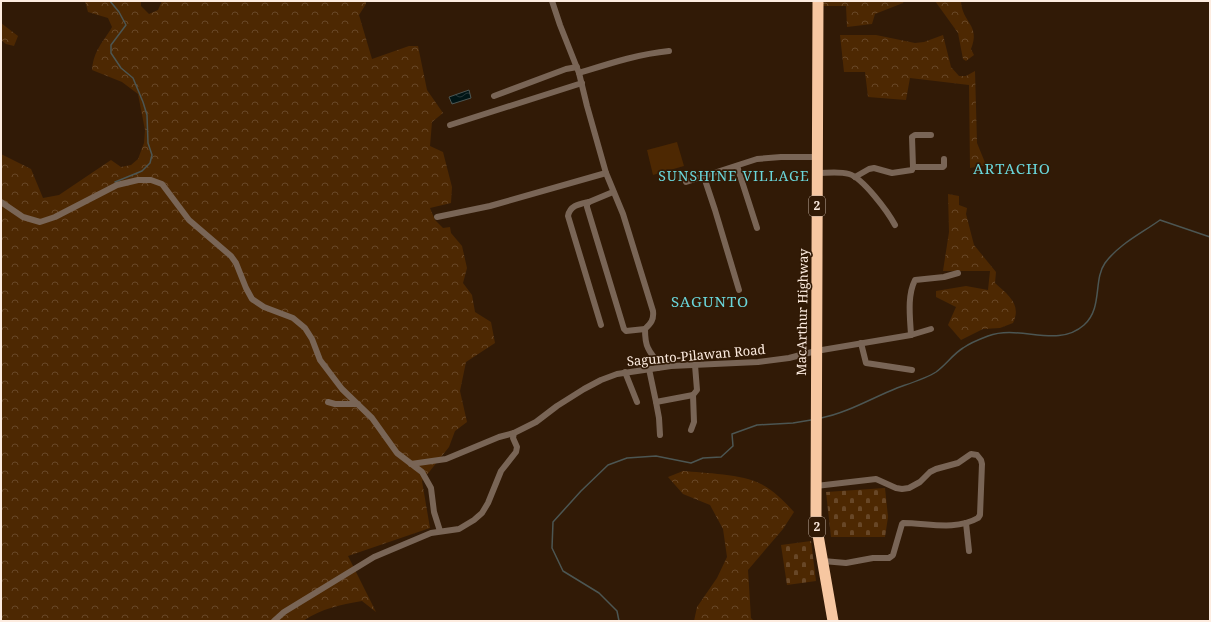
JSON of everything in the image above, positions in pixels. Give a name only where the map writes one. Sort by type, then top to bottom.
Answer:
[{"type":"highway","name":"MacArthur Highway","points":[[818,1],[816,351],[817,528],[833,621]]},
{"type":"street","points":[[552,1],[578,70],[606,173],[625,221],[653,311],[654,317],[652,322],[645,329],[630,331],[626,331],[624,329],[587,207],[589,202]]},
{"type":"street","points":[[494,96],[566,69],[578,70],[657,52],[669,51]]},
{"type":"street","points":[[450,125],[582,83]]},
{"type":"street","points":[[913,167],[912,137],[915,135],[931,135]]},
{"type":"street","points":[[686,182],[761,158],[818,157]]},
{"type":"street","points":[[855,177],[869,169],[874,168],[892,173],[912,170],[913,167],[942,167],[944,166],[944,159]]},
{"type":"street","points":[[737,166],[757,228]]},
{"type":"street","points":[[437,217],[490,206],[606,173]]},
{"type":"street","points":[[818,173],[846,174],[855,177],[880,202],[895,225]]},
{"type":"street","points":[[704,177],[738,290]]},
{"type":"street","points":[[1,202],[24,217],[40,222],[55,217],[117,185],[146,179],[159,182],[189,220],[231,256],[252,299],[264,307],[294,318],[305,328],[312,339],[320,360],[342,389],[379,426],[397,453],[422,472],[430,485],[434,512],[440,531]]},
{"type":"street","points":[[600,325],[568,216],[570,209],[574,206],[589,202],[613,192]]},
{"type":"street","points":[[911,335],[910,305],[915,280],[958,274]]},
{"type":"street","points":[[645,329],[647,347],[657,360],[658,368]]},
{"type":"street","name":"Sagunto-Pilawan Road","points":[[412,464],[446,459],[514,433],[536,422],[557,406],[584,389],[609,376],[625,372],[658,368],[758,362],[789,358],[816,351],[911,335],[931,329]]},
{"type":"street","points":[[861,343],[866,362],[912,370]]},
{"type":"street","points":[[656,402],[693,395],[697,390],[695,365]]},
{"type":"street","points":[[649,369],[659,418],[660,435]]},
{"type":"street","points":[[625,372],[637,402]]},
{"type":"street","points":[[691,430],[694,422],[693,395]]},
{"type":"street","points":[[328,402],[335,404],[358,404]]},
{"type":"street","points":[[274,621],[284,612],[362,563],[420,538],[440,531],[459,529],[474,520],[482,513],[491,498],[501,471],[516,452],[517,447],[512,436],[514,433]]},
{"type":"street","points":[[816,486],[876,479],[896,488],[902,489],[909,488],[920,482],[930,472],[958,463],[969,455],[974,454],[979,457],[982,464],[980,515],[975,520],[953,526],[903,523],[893,555],[889,558],[873,558],[846,563],[823,561]]},
{"type":"street","points":[[966,523],[969,551]]},
{"type":"green space","points":[[85,1],[141,1],[141,6],[149,14],[158,10],[162,1],[366,1],[366,4],[359,15],[372,59],[409,46],[418,46],[427,90],[443,113],[432,122],[430,146],[443,152],[452,187],[451,203],[430,208],[435,220],[443,228],[450,227],[451,233],[462,246],[467,268],[463,283],[472,295],[475,312],[491,322],[495,343],[466,362],[460,391],[467,422],[455,431],[449,447],[422,481],[430,528],[348,556],[376,612],[362,601],[331,608],[317,613],[303,621],[1,621],[1,154],[31,169],[43,198],[59,195],[111,160],[121,167],[131,165],[138,159],[144,143],[145,130],[138,94],[122,82],[92,70],[97,51],[112,27],[108,18],[88,12]]},
{"type":"green space","points":[[823,1],[904,1],[903,3],[875,14],[872,24],[847,27],[846,6],[823,6]]},
{"type":"green space","points":[[935,1],[961,1],[964,14],[974,34],[971,49],[974,55],[966,61],[963,59],[958,33]]},
{"type":"green space","points":[[1,23],[18,36],[14,46],[6,44],[1,40]]},
{"type":"green space","points":[[840,35],[876,35],[915,43],[924,42],[943,35],[951,67],[959,76],[966,76],[975,71],[977,143],[986,165],[970,168],[969,85],[910,78],[906,100],[868,97],[865,72],[844,72]]},
{"type":"green space","points":[[677,142],[684,166],[653,175],[647,150]]},
{"type":"green space","points":[[948,194],[959,196],[959,205],[967,208],[966,214],[974,245],[996,272],[995,283],[1009,296],[1015,305],[1016,310],[1013,323],[1000,328],[983,329],[961,340],[948,325],[956,307],[936,297],[936,291],[966,286],[988,290],[990,271],[943,271],[949,232]]},
{"type":"green space","points":[[683,471],[723,474],[753,481],[775,493],[794,512],[783,529],[748,570],[751,618],[754,621],[694,621],[697,607],[717,578],[727,557],[723,529],[710,505],[683,494],[668,477]]},
{"type":"green space","points":[[885,488],[888,517],[885,537],[831,537],[826,492]]},
{"type":"green space","points":[[811,541],[816,581],[787,585],[781,545]]},
{"type":"water","points":[[469,90],[471,98],[452,104],[449,97]]},
{"type":"waterway","points":[[110,1],[119,12],[126,25],[111,45],[111,53],[121,68],[133,78],[143,102],[147,115],[148,143],[152,155],[150,163],[142,171],[115,182]]},
{"type":"waterway","points":[[821,418],[850,409],[932,374],[940,369],[959,350],[988,336],[1000,333],[1050,336],[1073,332],[1084,325],[1094,311],[1099,277],[1105,263],[1124,244],[1160,220],[1210,237]]},
{"type":"waterway","points":[[619,621],[617,611],[599,593],[563,571],[552,548],[553,522],[581,491],[608,465],[627,458],[656,456],[691,463],[703,458],[721,457],[733,446],[732,434],[757,425],[793,423],[811,420]]},
{"type":"district","name":"ARTACHO","points":[[1012,169]]},
{"type":"district","name":"SUNSHINE VILLAGE","points":[[734,176]]},
{"type":"district","name":"SAGUNTO","points":[[710,302]]}]
